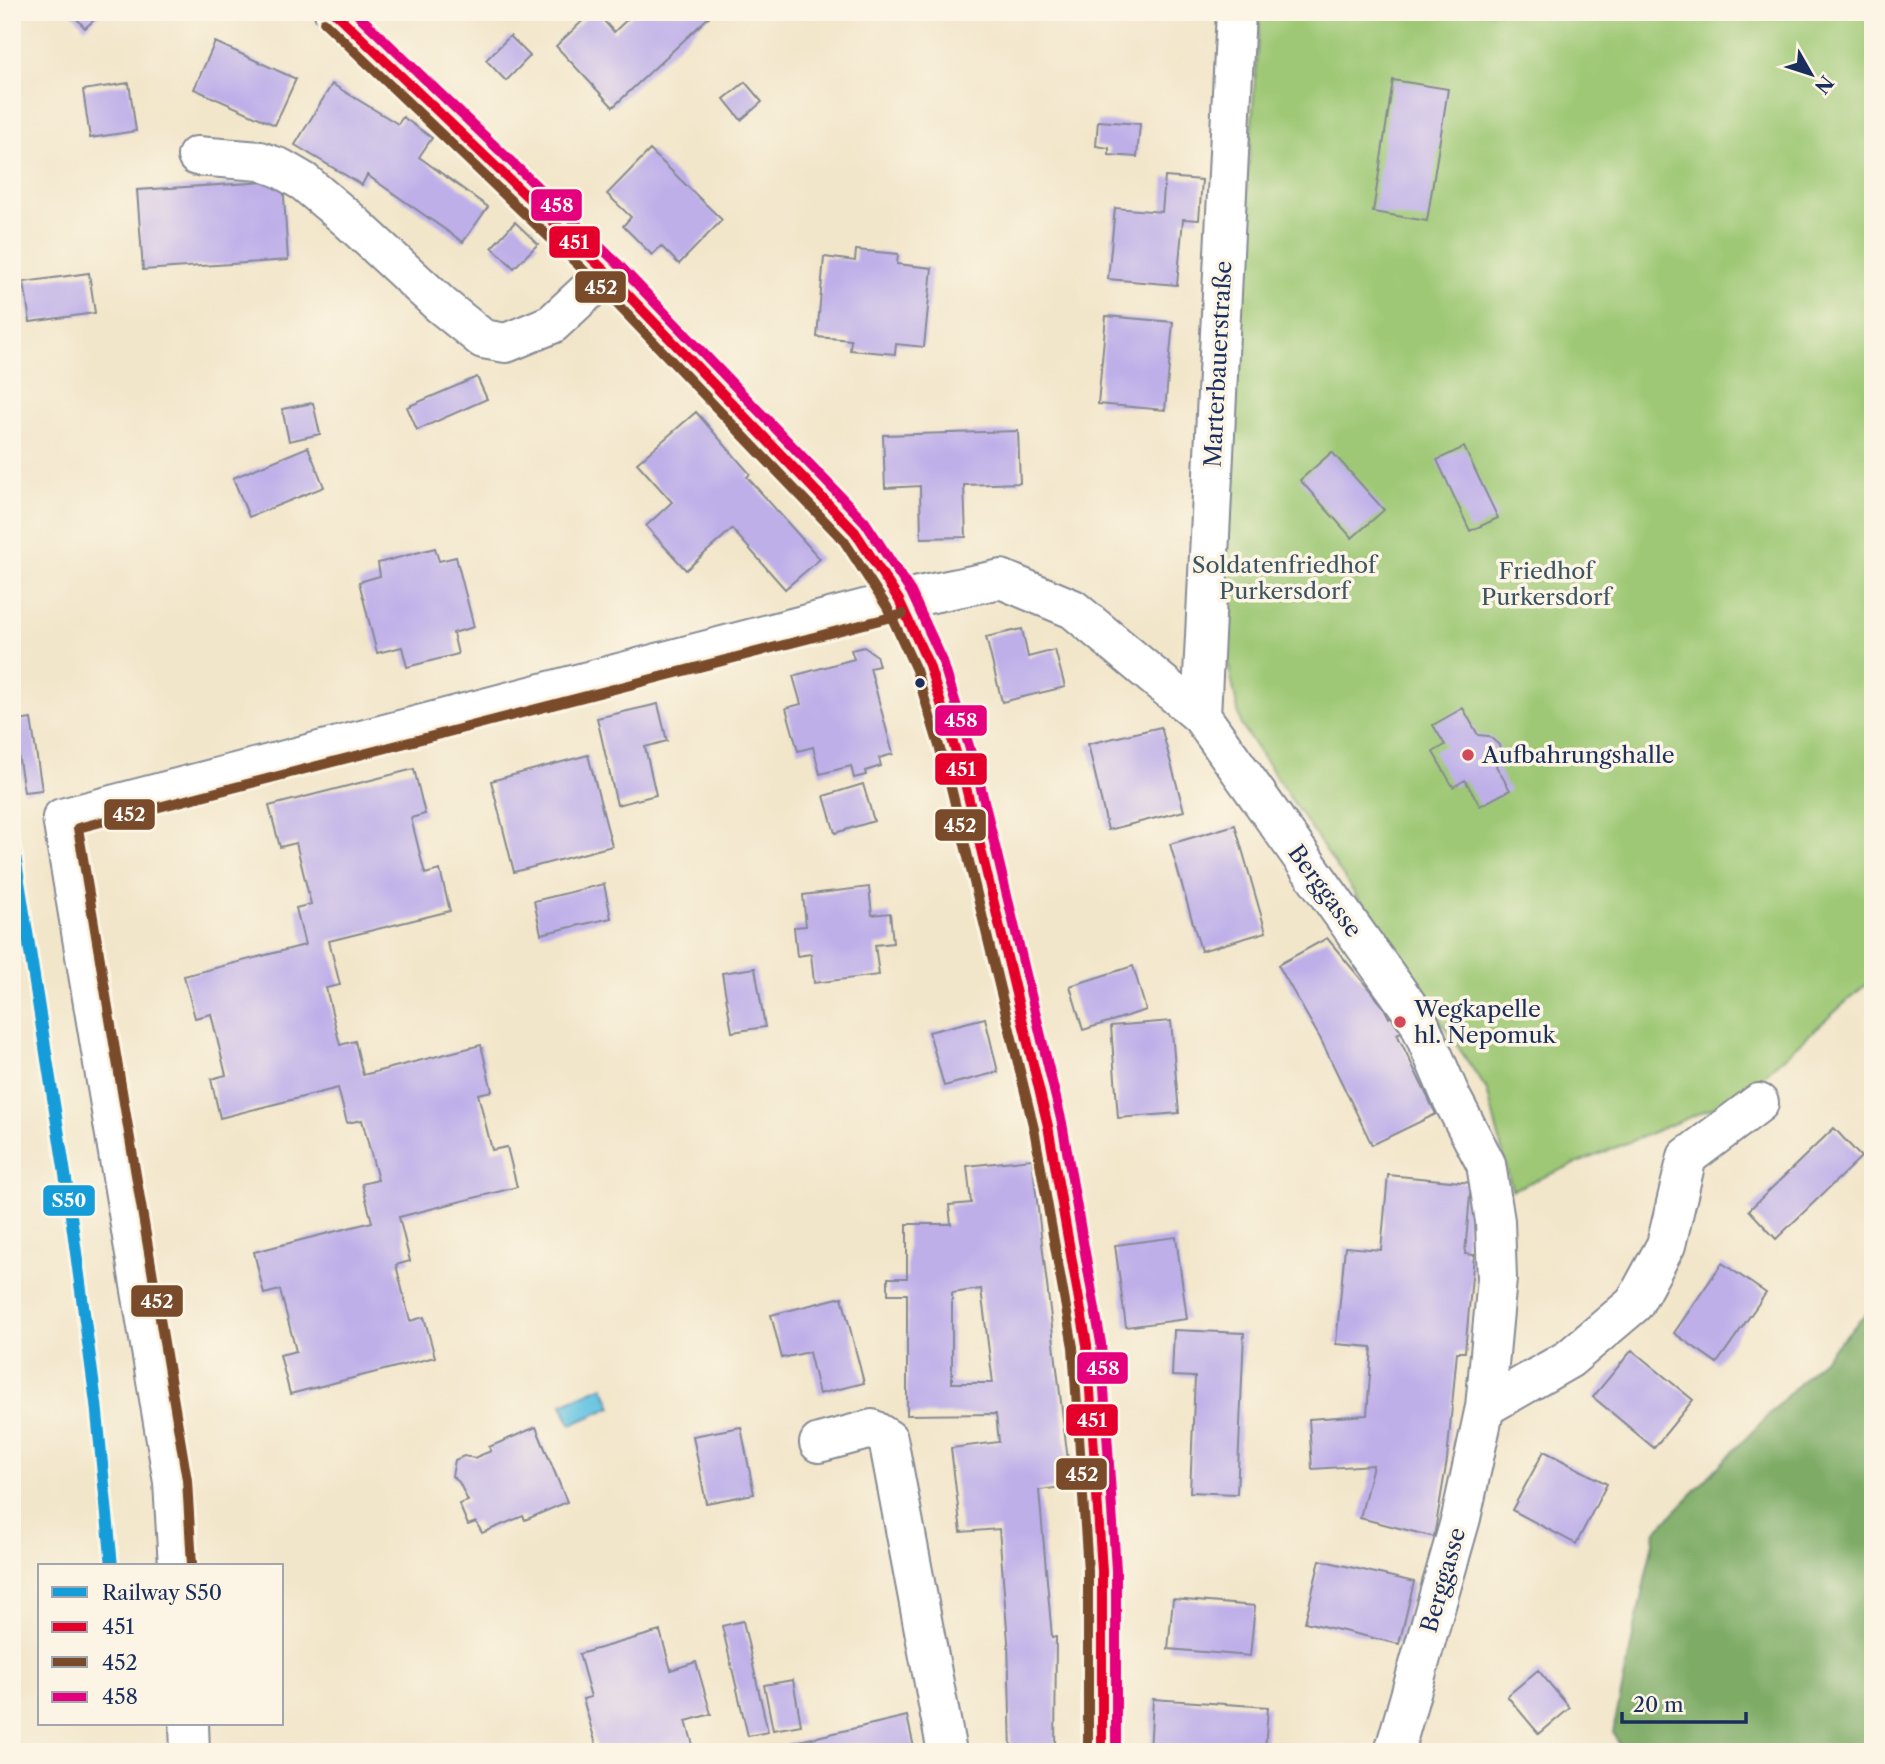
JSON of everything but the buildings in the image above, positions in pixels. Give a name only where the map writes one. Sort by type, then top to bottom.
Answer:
[{"type":"street","points":[[334,12],[607,273],[855,532],[899,600],[929,665],[963,775],[1048,1126],[1087,1345],[1101,1571],[1102,1752]]},
{"type":"street","name":"Marterbauerstraße","points":[[1200,716],[1236,12]]},
{"type":"street","points":[[197,156],[260,160],[304,182],[433,298],[484,339],[506,343],[552,324],[607,273]]},
{"type":"street","name":"Berggasse","points":[[178,1564],[173,1482],[62,818],[899,600],[1001,579],[1073,609],[1200,716],[1418,1020],[1451,1097],[1486,1164],[1495,1222],[1497,1279],[1485,1407],[1461,1518],[1394,1752]]},
{"type":"street","points":[[1485,1407],[1569,1359],[1634,1304],[1666,1245],[1687,1157],[1759,1103]]},
{"type":"street","points":[[819,1443],[872,1429],[888,1438],[947,1752]]},
{"type":"street","points":[[189,1726],[190,1752]]},
{"type":"green space","name":"Friedhof Purkersdorf","points":[[1260,12],[1873,12],[1873,978],[1739,1097],[1512,1190],[1487,1090],[1241,725],[1216,605]]},
{"type":"green space","points":[[1873,1307],[1873,1752],[1623,1752],[1613,1732],[1655,1532]]},
{"type":"water","points":[[603,1386],[612,1407],[571,1425],[562,1404]]},
{"type":"rail line","name":"S50","points":[[12,837],[68,1193],[96,1403],[112,1564]]},
{"type":"transit line","name":"451","points":[[334,12],[607,273],[855,532],[899,600],[929,665],[963,775],[1048,1126],[1087,1345],[1102,1571],[1102,1752]]},
{"type":"transit line","name":"458","points":[[355,12],[617,263],[865,522],[911,592],[942,659],[977,772],[1062,1123],[1101,1343],[1116,1570],[1116,1752]]},
{"type":"transit line","name":"452","points":[[324,22],[597,283],[844,541],[887,607],[916,670],[949,779],[1034,1129],[1073,1347],[1088,1571],[1088,1752]]},
{"type":"transit line","name":"452","points":[[192,1564],[187,1480],[78,828],[903,614]]},
{"type":"place","name":"Aufbahrungshalle","points":[[1468,755]]},
{"type":"place","name":"Wegkapelle hl. Nepomuk","points":[[1400,1022]]},
{"type":"park label","name":"Soldatenfriedhof Purkersdorf","points":[[1284,578]]}]
